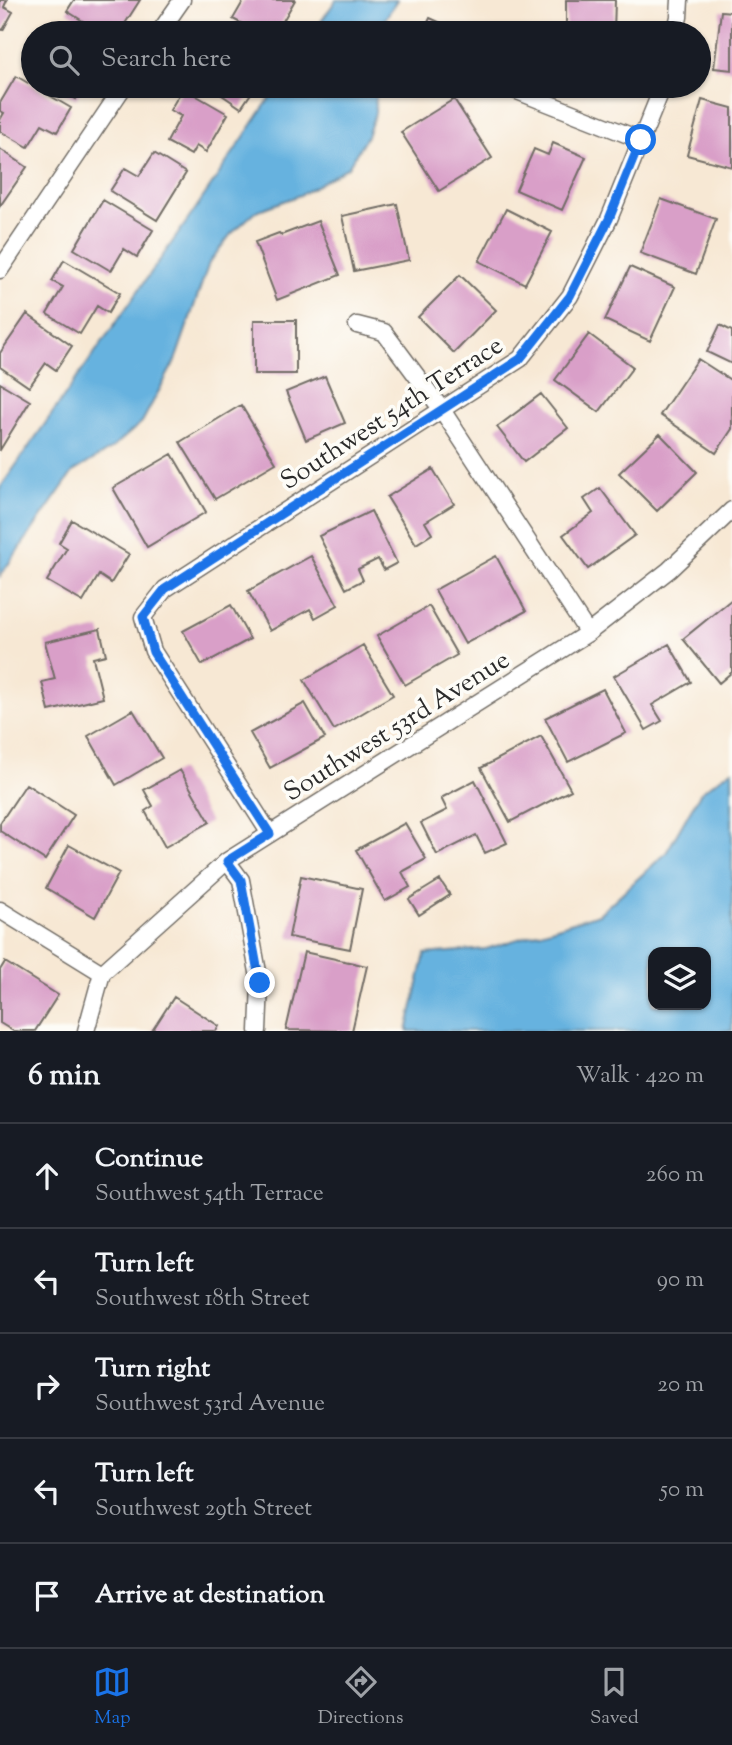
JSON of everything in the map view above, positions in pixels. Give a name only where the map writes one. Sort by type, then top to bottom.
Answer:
[{"type":"street","points":[[167,21],[182,0]]},
{"type":"street","points":[[678,21],[680,0]]},
{"type":"street","points":[[0,270],[116,98]]},
{"type":"street","points":[[535,98],[641,140]]},
{"type":"street","name":"Southwest 54th Terrace","points":[[270,834],[153,652],[143,617],[165,589],[520,359],[570,296],[609,219],[659,98]]},
{"type":"street","points":[[357,325],[384,332],[442,410],[588,633]]},
{"type":"street","name":"Southwest 53rd Avenue","points":[[102,973],[227,861],[588,633],[669,570],[732,510]]},
{"type":"street","points":[[227,861],[241,880],[260,983],[258,1031]]},
{"type":"street","points":[[0,910],[102,973],[86,1031]]},
{"type":"water","points":[[336,0],[397,0],[384,21],[321,21]]},
{"type":"water","points":[[270,98],[376,98],[375,113],[367,136],[348,167],[300,195],[256,211],[231,234],[209,263],[175,361],[142,422],[111,449],[73,472],[0,576],[0,488]]},
{"type":"water","points":[[732,770],[732,1031],[407,1031],[425,954],[486,949],[599,914],[666,853],[701,792]]},
{"type":"building","points":[[0,0],[7,0],[4,7],[13,12],[3,30],[0,29]]},
{"type":"building","points":[[74,0],[140,0],[127,21],[83,21],[67,11]]},
{"type":"building","points":[[244,0],[295,0],[283,21],[233,19]]},
{"type":"building","points":[[566,0],[615,0],[614,21],[566,21]]},
{"type":"building","points":[[721,11],[732,12],[732,70],[714,68]]},
{"type":"building","points":[[16,76],[21,79],[21,98],[54,98],[71,108],[57,132],[42,124],[28,147],[0,131],[0,120],[4,113],[0,111],[0,103]]},
{"type":"building","points":[[177,98],[200,98],[228,114],[206,152],[196,146],[191,155],[167,142],[181,116],[170,110]]},
{"type":"building","points":[[226,98],[248,98],[241,108]]},
{"type":"building","points":[[454,99],[492,158],[439,191],[401,132]]},
{"type":"building","points":[[702,100],[732,108],[732,167],[687,155]]},
{"type":"building","points":[[553,143],[586,157],[562,210],[516,190],[534,149],[548,155]]},
{"type":"building","points":[[0,149],[27,167],[0,206]]},
{"type":"building","points":[[154,153],[186,173],[157,220],[110,191],[125,168],[139,176]]},
{"type":"building","points":[[661,199],[716,219],[696,274],[640,253]]},
{"type":"building","points":[[103,200],[153,230],[137,257],[124,249],[111,271],[74,249]]},
{"type":"building","points":[[397,204],[409,260],[354,271],[342,216]]},
{"type":"building","points":[[506,209],[552,232],[525,284],[479,261]]},
{"type":"building","points":[[318,221],[340,275],[277,300],[255,242]]},
{"type":"building","points":[[64,260],[120,293],[108,313],[97,306],[80,334],[47,314],[63,287],[52,281]]},
{"type":"building","points":[[630,267],[675,287],[650,341],[605,320]]},
{"type":"building","points":[[460,275],[496,310],[454,353],[418,317]]},
{"type":"building","points":[[27,314],[72,346],[56,370],[46,363],[29,387],[0,367],[0,353]]},
{"type":"building","points":[[254,320],[296,320],[296,374],[254,374]]},
{"type":"building","points":[[720,325],[732,331],[732,364],[707,352]]},
{"type":"building","points":[[589,334],[633,367],[599,412],[555,380]]},
{"type":"building","points":[[698,359],[732,381],[732,429],[716,453],[660,415]]},
{"type":"building","points":[[325,376],[345,423],[306,440],[286,392]]},
{"type":"building","points":[[0,383],[30,401],[0,450]]},
{"type":"building","points":[[541,394],[568,428],[524,462],[497,427]]},
{"type":"building","points":[[241,405],[276,463],[215,499],[180,442]]},
{"type":"building","points":[[660,434],[697,472],[657,511],[619,473]]},
{"type":"building","points":[[172,454],[206,512],[147,547],[113,488]]},
{"type":"building","points":[[433,469],[454,504],[425,522],[432,534],[416,544],[387,497]]},
{"type":"building","points":[[600,488],[635,535],[588,569],[563,535],[593,513],[584,499]]},
{"type":"building","points":[[371,511],[397,563],[384,570],[378,559],[358,569],[363,580],[346,589],[319,536]]},
{"type":"building","points":[[72,520],[129,554],[111,583],[99,575],[83,602],[47,581],[67,548],[59,543]]},
{"type":"building","points":[[311,556],[338,605],[315,618],[310,609],[270,631],[248,591]]},
{"type":"building","points":[[496,556],[526,611],[465,644],[435,590]]},
{"type":"building","points":[[732,599],[732,672],[719,683],[683,639]]},
{"type":"building","points":[[231,605],[250,639],[202,665],[183,631]]},
{"type":"building","points":[[429,606],[457,655],[405,685],[377,636]]},
{"type":"building","points":[[100,629],[106,655],[93,658],[103,698],[49,711],[42,682],[55,679],[45,642]]},
{"type":"building","points":[[669,644],[691,682],[652,705],[662,721],[646,730],[614,676]]},
{"type":"building","points":[[363,645],[393,695],[334,730],[304,680]]},
{"type":"building","points":[[603,689],[626,733],[568,762],[545,718]]},
{"type":"building","points":[[305,703],[325,738],[270,768],[250,733]]},
{"type":"building","points":[[133,710],[162,758],[116,785],[88,736]]},
{"type":"building","points":[[541,736],[571,790],[510,822],[481,768]]},
{"type":"building","points":[[180,770],[210,822],[165,847],[145,811],[153,806],[144,790]]},
{"type":"building","points":[[475,780],[507,843],[485,853],[476,835],[437,855],[421,823],[447,810],[441,798]]},
{"type":"building","points":[[26,784],[74,815],[45,860],[0,831],[0,823]]},
{"type":"building","points":[[405,823],[426,859],[402,872],[410,887],[385,901],[356,850]]},
{"type":"building","points":[[69,845],[119,873],[95,917],[46,888]]},
{"type":"building","points":[[301,876],[362,889],[350,949],[289,937]]},
{"type":"building","points":[[440,880],[450,895],[419,915],[409,899]]},
{"type":"building","points":[[304,952],[367,966],[352,1031],[286,1030]]},
{"type":"building","points":[[5,962],[58,995],[35,1031],[13,1031],[0,1023],[0,970]]},
{"type":"building","points":[[174,997],[219,1026],[216,1031],[152,1031]]},
{"type":"route","points":[[260,983],[241,880],[227,861],[270,834],[153,652],[143,617],[165,589],[520,359],[570,296],[609,219],[641,140]]}]
